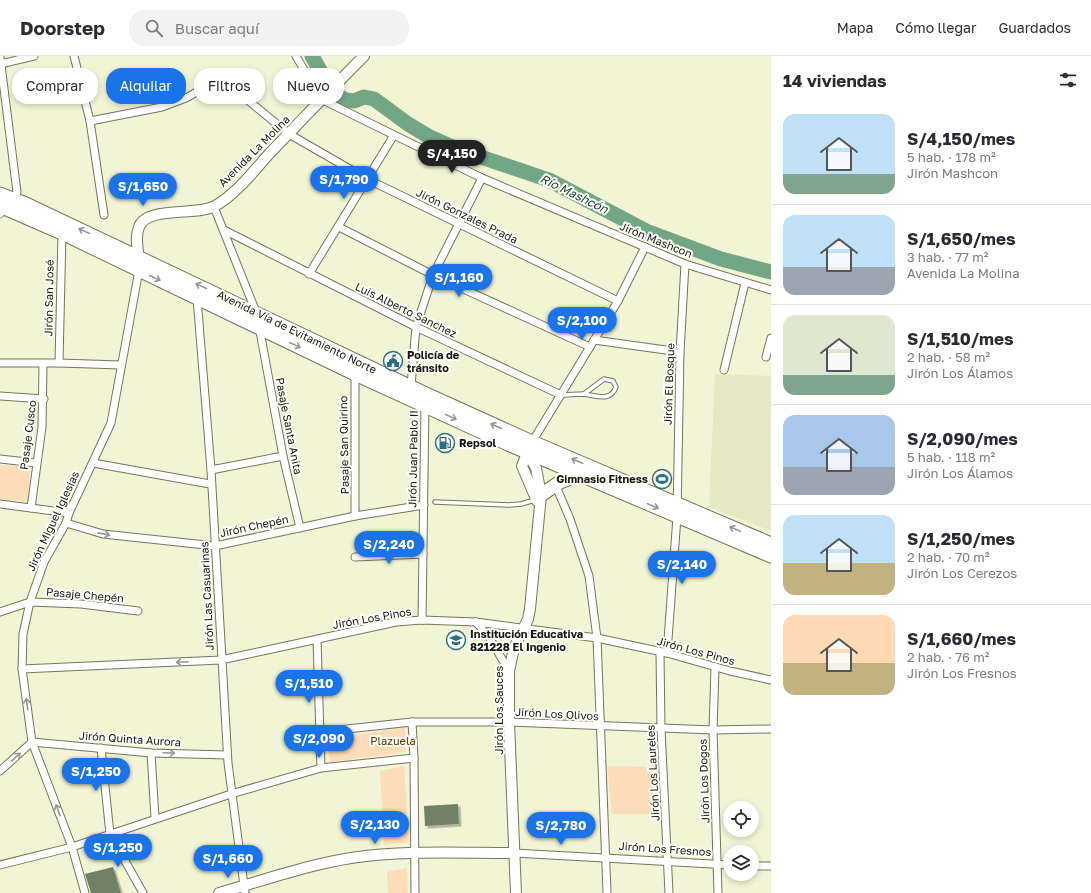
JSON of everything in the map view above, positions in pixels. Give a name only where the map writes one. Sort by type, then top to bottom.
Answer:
[{"type":"highway","name":"Avenida Vía de Evitamiento Norte","points":[[0,194],[5,207],[62,234],[139,264],[197,297],[355,374],[426,399],[529,447],[677,510],[771,544]]},
{"type":"highway","name":"Avenida Vía de Evitamiento Norte","points":[[5,207],[256,312],[411,386],[426,399]]},
{"type":"highway","name":"Avenida Vía de Evitamiento Norte","points":[[529,447],[578,475],[636,493]]},
{"type":"highway","points":[[539,501],[555,484],[578,475]]},
{"type":"highway","name":"Avenida Vía de Evitamiento Norte","points":[[677,510],[771,556]]},
{"type":"street","points":[[5,207],[17,190],[1,62],[34,56]]},
{"type":"street","points":[[74,56],[90,121],[104,215]]},
{"type":"street","points":[[296,56],[304,68]]},
{"type":"street","name":"Avenida La Molina","points":[[344,74],[358,59]]},
{"type":"street","name":"Jirón Gonzales Prada","points":[[90,121],[162,107],[186,98],[216,80],[222,79],[289,134],[367,179],[618,301]]},
{"type":"street","name":"Avenida La Molina","points":[[139,264],[136,237],[139,226],[144,219],[160,214],[193,212],[214,207],[240,185],[317,104]]},
{"type":"street","name":"Jirón Mashcon","points":[[338,104],[394,135],[482,178],[685,264],[771,290]]},
{"type":"street","points":[[309,274],[394,135]]},
{"type":"street","points":[[411,386],[416,327],[433,275],[482,178]]},
{"type":"street","name":"Pasaje Santa Anita","points":[[214,207],[256,312],[283,456],[300,528]]},
{"type":"street","points":[[339,227],[433,275],[592,344],[680,352]]},
{"type":"street","name":"Luis Alberto Sanchez","points":[[224,230],[416,327],[561,395]]},
{"type":"street","name":"Jirón San José","points":[[59,363],[62,234]]},
{"type":"street","points":[[529,447],[618,301],[645,247]]},
{"type":"street","name":"Jirón Miguel Iglesias","points":[[85,893],[72,847],[32,742],[22,669],[23,634],[30,602],[44,562],[66,523],[69,513],[111,423],[139,264]]},
{"type":"street","name":"Jirón El Bosque","points":[[663,652],[677,510],[680,352],[685,264]]},
{"type":"street","points":[[724,370],[745,283]]},
{"type":"street","name":"Jirón Las Casuarinas","points":[[197,297],[211,470],[210,484],[227,755],[244,890]]},
{"type":"street","points":[[766,357],[771,338]]},
{"type":"street","points":[[0,364],[59,363],[121,365]]},
{"type":"street","name":"Pasaje Cusco","points":[[31,508],[42,428],[44,399],[43,364]]},
{"type":"street","name":"Pasaje San Quirino","points":[[355,374],[355,516]]},
{"type":"street","points":[[0,396],[44,399]]},
{"type":"street","name":"Jirón Juan Pablo II","points":[[422,620],[426,399]]},
{"type":"street","name":"Jirón Los Sauces","points":[[516,893],[509,722],[509,671],[514,648],[524,629],[530,609],[539,501],[522,466],[529,447]]},
{"type":"street","points":[[211,470],[283,456]]},
{"type":"street","points":[[0,459],[36,463]]},
{"type":"street","points":[[93,463],[210,484]]},
{"type":"street","points":[[555,484],[570,519],[589,576],[597,638],[607,893]]},
{"type":"street","points":[[0,504],[69,513]]},
{"type":"street","name":"Jirón Chepén","points":[[66,523],[103,534],[215,546],[355,516],[424,505]]},
{"type":"street","points":[[355,557],[423,554]]},
{"type":"street","points":[[0,612],[30,602]]},
{"type":"street","name":"Pasaje Chepén","points":[[30,602],[81,604],[138,611]]},
{"type":"street","name":"Jirón Los Pinos","points":[[22,669],[221,660],[396,622],[422,620],[476,622],[597,638],[663,652],[715,667],[771,680]]},
{"type":"street","points":[[476,622],[489,637],[509,671]]},
{"type":"street","points":[[317,639],[321,768]]},
{"type":"street","name":"Jirón Los Laureles","points":[[663,652],[661,729],[669,862],[669,893]]},
{"type":"street","name":"Jirón Los Dogos","points":[[715,667],[713,730],[718,893]]},
{"type":"street","points":[[412,722],[414,758],[415,893]]},
{"type":"street","name":"Jirón Los Olivos","points":[[319,732],[412,722],[509,722],[661,729],[771,729]]},
{"type":"street","points":[[0,771],[32,742]]},
{"type":"street","name":"Jirón Quinta Aurora","points":[[32,742],[151,753],[227,755]]},
{"type":"street","points":[[101,748],[110,834],[143,893]]},
{"type":"street","points":[[151,753],[155,818]]},
{"type":"street","points":[[0,865],[72,847],[155,818],[321,768],[414,758]]},
{"type":"street","name":"Jirón Los Fresnos","points":[[219,893],[244,890],[297,870],[351,858],[414,853],[514,853],[723,864]]},
{"type":"street","points":[[759,866],[771,866]]},
{"type":"lane","name":"Luis Alberto Sanchez","points":[[561,395],[584,394],[597,397],[608,397],[612,395],[616,387],[613,382],[604,379],[584,394]]},
{"type":"lane","points":[[435,502],[509,505],[539,501]]},
{"type":"shaded area","points":[[715,374],[771,376],[771,531],[709,507]]},
{"type":"green space","points":[[0,465],[30,467],[28,502],[0,499]]},
{"type":"green space","name":"Plazuela","points":[[405,727],[406,752],[330,762],[326,740]]},
{"type":"green space","name":"Plazuela","points":[[404,766],[409,842],[384,845],[380,771]]},
{"type":"green space","points":[[607,766],[653,767],[654,814],[612,814]]},
{"type":"green space","points":[[407,868],[408,893],[388,893],[387,872]]},
{"type":"building","points":[[458,804],[459,824],[425,826],[424,806]]},
{"type":"building","points":[[113,867],[121,893],[91,893],[85,874]]},
{"type":"waterway","name":"Río Mashcón","points":[[312,56],[326,81],[338,96],[346,100],[354,101],[364,97],[374,99],[408,124],[428,136],[457,149],[549,180],[646,231],[721,259],[771,272]]},
{"type":"place","name":"Policía de tránsito","points":[[393,361]]},
{"type":"place","name":"Repsol","points":[[445,443]]},
{"type":"place","name":"Gimnasio Fitness","points":[[662,479]]},
{"type":"place","name":"Institución Educativa 821228 El Ingenio","points":[[456,640]]}]
